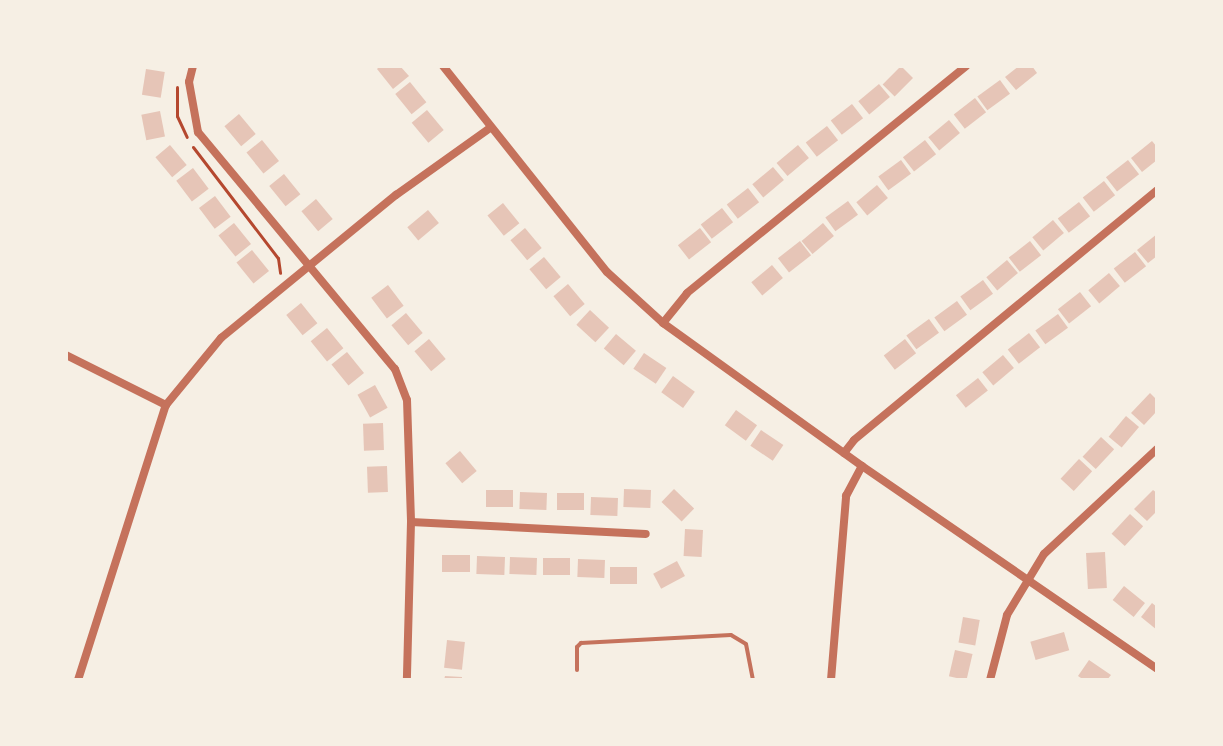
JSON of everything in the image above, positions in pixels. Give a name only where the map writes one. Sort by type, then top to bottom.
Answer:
[{"type":"street","points":[[193,66],[189,82],[198,132],[395,369],[407,400],[411,522],[407,680]]},
{"type":"street","points":[[443,66],[607,272],[663,323],[862,466],[1157,669]]},
{"type":"street","points":[[663,323],[687,293],[966,66]]},
{"type":"street","points":[[78,680],[166,405],[221,338],[307,265],[490,128]]},
{"type":"street","points":[[844,453],[854,440],[1157,190]]},
{"type":"street","points":[[66,355],[166,405]]},
{"type":"street","points":[[990,680],[1007,615],[1044,554],[1157,449]]},
{"type":"street","points":[[831,680],[846,496],[862,466]]},
{"type":"street","points":[[411,522],[646,534]]},
{"type":"lane","points":[[577,670],[577,647],[581,643],[731,635],[746,644],[753,680]]},
{"type":"path","points":[[179,77],[176,104],[180,126],[280,261],[277,281]]},
{"type":"building","points":[[380,66],[400,66],[409,76],[393,89],[377,69]]},
{"type":"building","points":[[901,66],[913,78],[895,96],[883,84]]},
{"type":"building","points":[[1019,66],[1032,66],[1037,73],[1016,90],[1005,77]]},
{"type":"building","points":[[146,69],[165,72],[161,98],[142,95]]},
{"type":"building","points":[[1000,80],[1010,94],[987,110],[977,96]]},
{"type":"building","points":[[410,82],[426,102],[412,114],[395,94]]},
{"type":"building","points":[[879,84],[890,97],[869,114],[858,101]]},
{"type":"building","points":[[975,98],[986,112],[965,129],[954,115]]},
{"type":"building","points":[[852,104],[863,118],[842,135],[831,121]]},
{"type":"building","points":[[427,110],[444,130],[428,143],[412,123]]},
{"type":"building","points":[[160,111],[165,137],[146,140],[141,115]]},
{"type":"building","points":[[239,114],[256,134],[241,146],[224,126]]},
{"type":"building","points":[[949,120],[960,133],[939,150],[928,137]]},
{"type":"building","points":[[827,126],[838,140],[817,157],[806,143]]},
{"type":"building","points":[[262,140],[279,161],[263,174],[246,153]]},
{"type":"building","points":[[925,140],[936,154],[914,171],[903,157]]},
{"type":"building","points":[[1152,141],[1157,147],[1157,160],[1142,172],[1131,158]]},
{"type":"building","points":[[170,145],[187,165],[172,177],[155,157]]},
{"type":"building","points":[[798,145],[809,158],[787,176],[777,163]]},
{"type":"building","points":[[901,160],[911,174],[888,190],[878,176]]},
{"type":"building","points":[[1128,160],[1139,174],[1117,191],[1106,177]]},
{"type":"building","points":[[773,167],[784,180],[763,197],[752,184]]},
{"type":"building","points":[[193,168],[209,189],[192,201],[176,181]]},
{"type":"building","points":[[284,174],[300,194],[286,206],[269,186]]},
{"type":"building","points":[[1104,181],[1115,195],[1094,212],[1083,198]]},
{"type":"building","points":[[877,185],[888,198],[867,215],[856,202]]},
{"type":"building","points":[[748,188],[759,202],[738,219],[727,205]]},
{"type":"building","points":[[215,196],[231,217],[215,229],[199,208]]},
{"type":"building","points":[[316,199],[333,219],[318,231],[301,211]]},
{"type":"building","points":[[848,201],[858,215],[835,231],[825,217]]},
{"type":"building","points":[[1079,202],[1090,216],[1069,233],[1058,219]]},
{"type":"building","points":[[503,203],[519,223],[504,236],[487,216]]},
{"type":"building","points":[[722,208],[733,222],[712,239],[701,225]]},
{"type":"building","points":[[428,210],[439,223],[418,240],[407,227]]},
{"type":"building","points":[[1053,220],[1064,233],[1043,250],[1032,237]]},
{"type":"building","points":[[234,223],[251,244],[235,257],[218,236]]},
{"type":"building","points":[[823,223],[834,236],[812,254],[802,241]]},
{"type":"building","points":[[525,228],[542,248],[527,260],[510,240]]},
{"type":"building","points":[[700,228],[711,242],[689,259],[678,245]]},
{"type":"building","points":[[1157,234],[1157,256],[1148,263],[1137,250]]},
{"type":"building","points":[[800,241],[811,255],[789,272],[778,258]]},
{"type":"building","points":[[1030,241],[1041,255],[1020,272],[1009,258]]},
{"type":"building","points":[[252,250],[269,271],[253,284],[236,263]]},
{"type":"building","points":[[1135,252],[1146,266],[1125,283],[1114,269]]},
{"type":"building","points":[[544,257],[561,277],[546,289],[529,269]]},
{"type":"building","points":[[1007,260],[1018,273],[997,290],[986,277]]},
{"type":"building","points":[[772,265],[783,278],[762,295],[751,282]]},
{"type":"building","points":[[1109,273],[1120,286],[1099,303],[1088,290]]},
{"type":"building","points":[[983,280],[993,294],[970,310],[960,296]]},
{"type":"building","points":[[568,284],[585,304],[570,316],[553,296]]},
{"type":"building","points":[[388,285],[404,306],[387,318],[371,298]]},
{"type":"building","points":[[1080,292],[1091,306],[1069,323],[1058,309]]},
{"type":"building","points":[[957,301],[967,315],[944,331],[934,317]]},
{"type":"building","points":[[301,303],[317,323],[303,335],[286,315]]},
{"type":"building","points":[[590,310],[609,328],[595,342],[576,325]]},
{"type":"building","points":[[406,313],[423,333],[408,345],[391,325]]},
{"type":"building","points":[[1058,314],[1068,328],[1045,344],[1035,330]]},
{"type":"building","points":[[929,319],[939,333],[916,349],[906,335]]},
{"type":"building","points":[[327,328],[343,348],[327,361],[311,341]]},
{"type":"building","points":[[1029,333],[1040,347],[1019,364],[1008,350]]},
{"type":"building","points":[[616,334],[636,351],[624,365],[604,349]]},
{"type":"building","points":[[429,339],[446,359],[431,371],[414,351]]},
{"type":"building","points":[[905,339],[916,353],[895,370],[884,356]]},
{"type":"building","points":[[347,352],[364,373],[348,386],[331,365]]},
{"type":"building","points":[[644,353],[666,368],[656,384],[633,369]]},
{"type":"building","points":[[1003,355],[1014,368],[993,385],[982,372]]},
{"type":"building","points":[[673,376],[695,392],[683,408],[661,392]]},
{"type":"building","points":[[978,378],[988,391],[966,408],[956,395]]},
{"type":"building","points":[[375,385],[388,408],[370,417],[358,395]]},
{"type":"building","points":[[1150,393],[1157,400],[1157,411],[1144,425],[1131,413]]},
{"type":"building","points":[[736,410],[757,425],[746,441],[725,425]]},
{"type":"building","points":[[1126,416],[1139,427],[1122,448],[1109,437]]},
{"type":"building","points":[[383,423],[384,450],[364,451],[363,424]]},
{"type":"building","points":[[761,430],[783,445],[773,461],[750,446]]},
{"type":"building","points":[[1101,437],[1114,449],[1096,469],[1083,457]]},
{"type":"building","points":[[460,451],[477,471],[462,483],[445,463]]},
{"type":"building","points":[[1079,459],[1092,471],[1074,491],[1061,479]]},
{"type":"building","points":[[387,466],[388,492],[368,493],[367,467]]},
{"type":"building","points":[[624,489],[651,490],[650,508],[623,507]]},
{"type":"building","points":[[674,489],[694,508],[682,521],[661,502]]},
{"type":"building","points":[[486,490],[513,490],[513,507],[486,507]]},
{"type":"building","points":[[1153,490],[1157,493],[1157,511],[1147,521],[1134,509]]},
{"type":"building","points":[[520,492],[547,493],[546,510],[519,509]]},
{"type":"building","points":[[557,493],[584,493],[584,510],[557,510]]},
{"type":"building","points":[[591,497],[618,498],[617,516],[590,515]]},
{"type":"building","points":[[1130,514],[1143,526],[1125,546],[1112,534]]},
{"type":"building","points":[[685,529],[703,530],[702,557],[684,556]]},
{"type":"building","points":[[1105,552],[1107,588],[1088,589],[1086,553]]},
{"type":"building","points":[[442,555],[470,555],[470,572],[442,572]]},
{"type":"building","points":[[477,556],[505,557],[504,575],[476,574]]},
{"type":"building","points":[[510,557],[537,558],[536,575],[509,574]]},
{"type":"building","points":[[543,558],[570,558],[570,575],[543,575]]},
{"type":"building","points":[[578,559],[605,560],[604,578],[577,577]]},
{"type":"building","points":[[677,561],[685,576],[661,589],[653,574]]},
{"type":"building","points":[[610,567],[637,567],[637,584],[610,584]]},
{"type":"building","points":[[1124,586],[1145,603],[1134,617],[1113,600]]},
{"type":"building","points":[[1152,603],[1157,607],[1157,630],[1141,617]]},
{"type":"building","points":[[963,617],[980,620],[975,646],[958,643]]},
{"type":"building","points":[[1064,632],[1069,650],[1036,660],[1030,642]]},
{"type":"building","points":[[447,640],[465,642],[462,670],[444,668]]},
{"type":"building","points":[[955,650],[973,654],[967,680],[949,676]]},
{"type":"building","points":[[1089,660],[1111,675],[1107,680],[1084,680],[1078,676]]},
{"type":"building","points":[[445,676],[462,677],[462,680],[444,680]]}]
